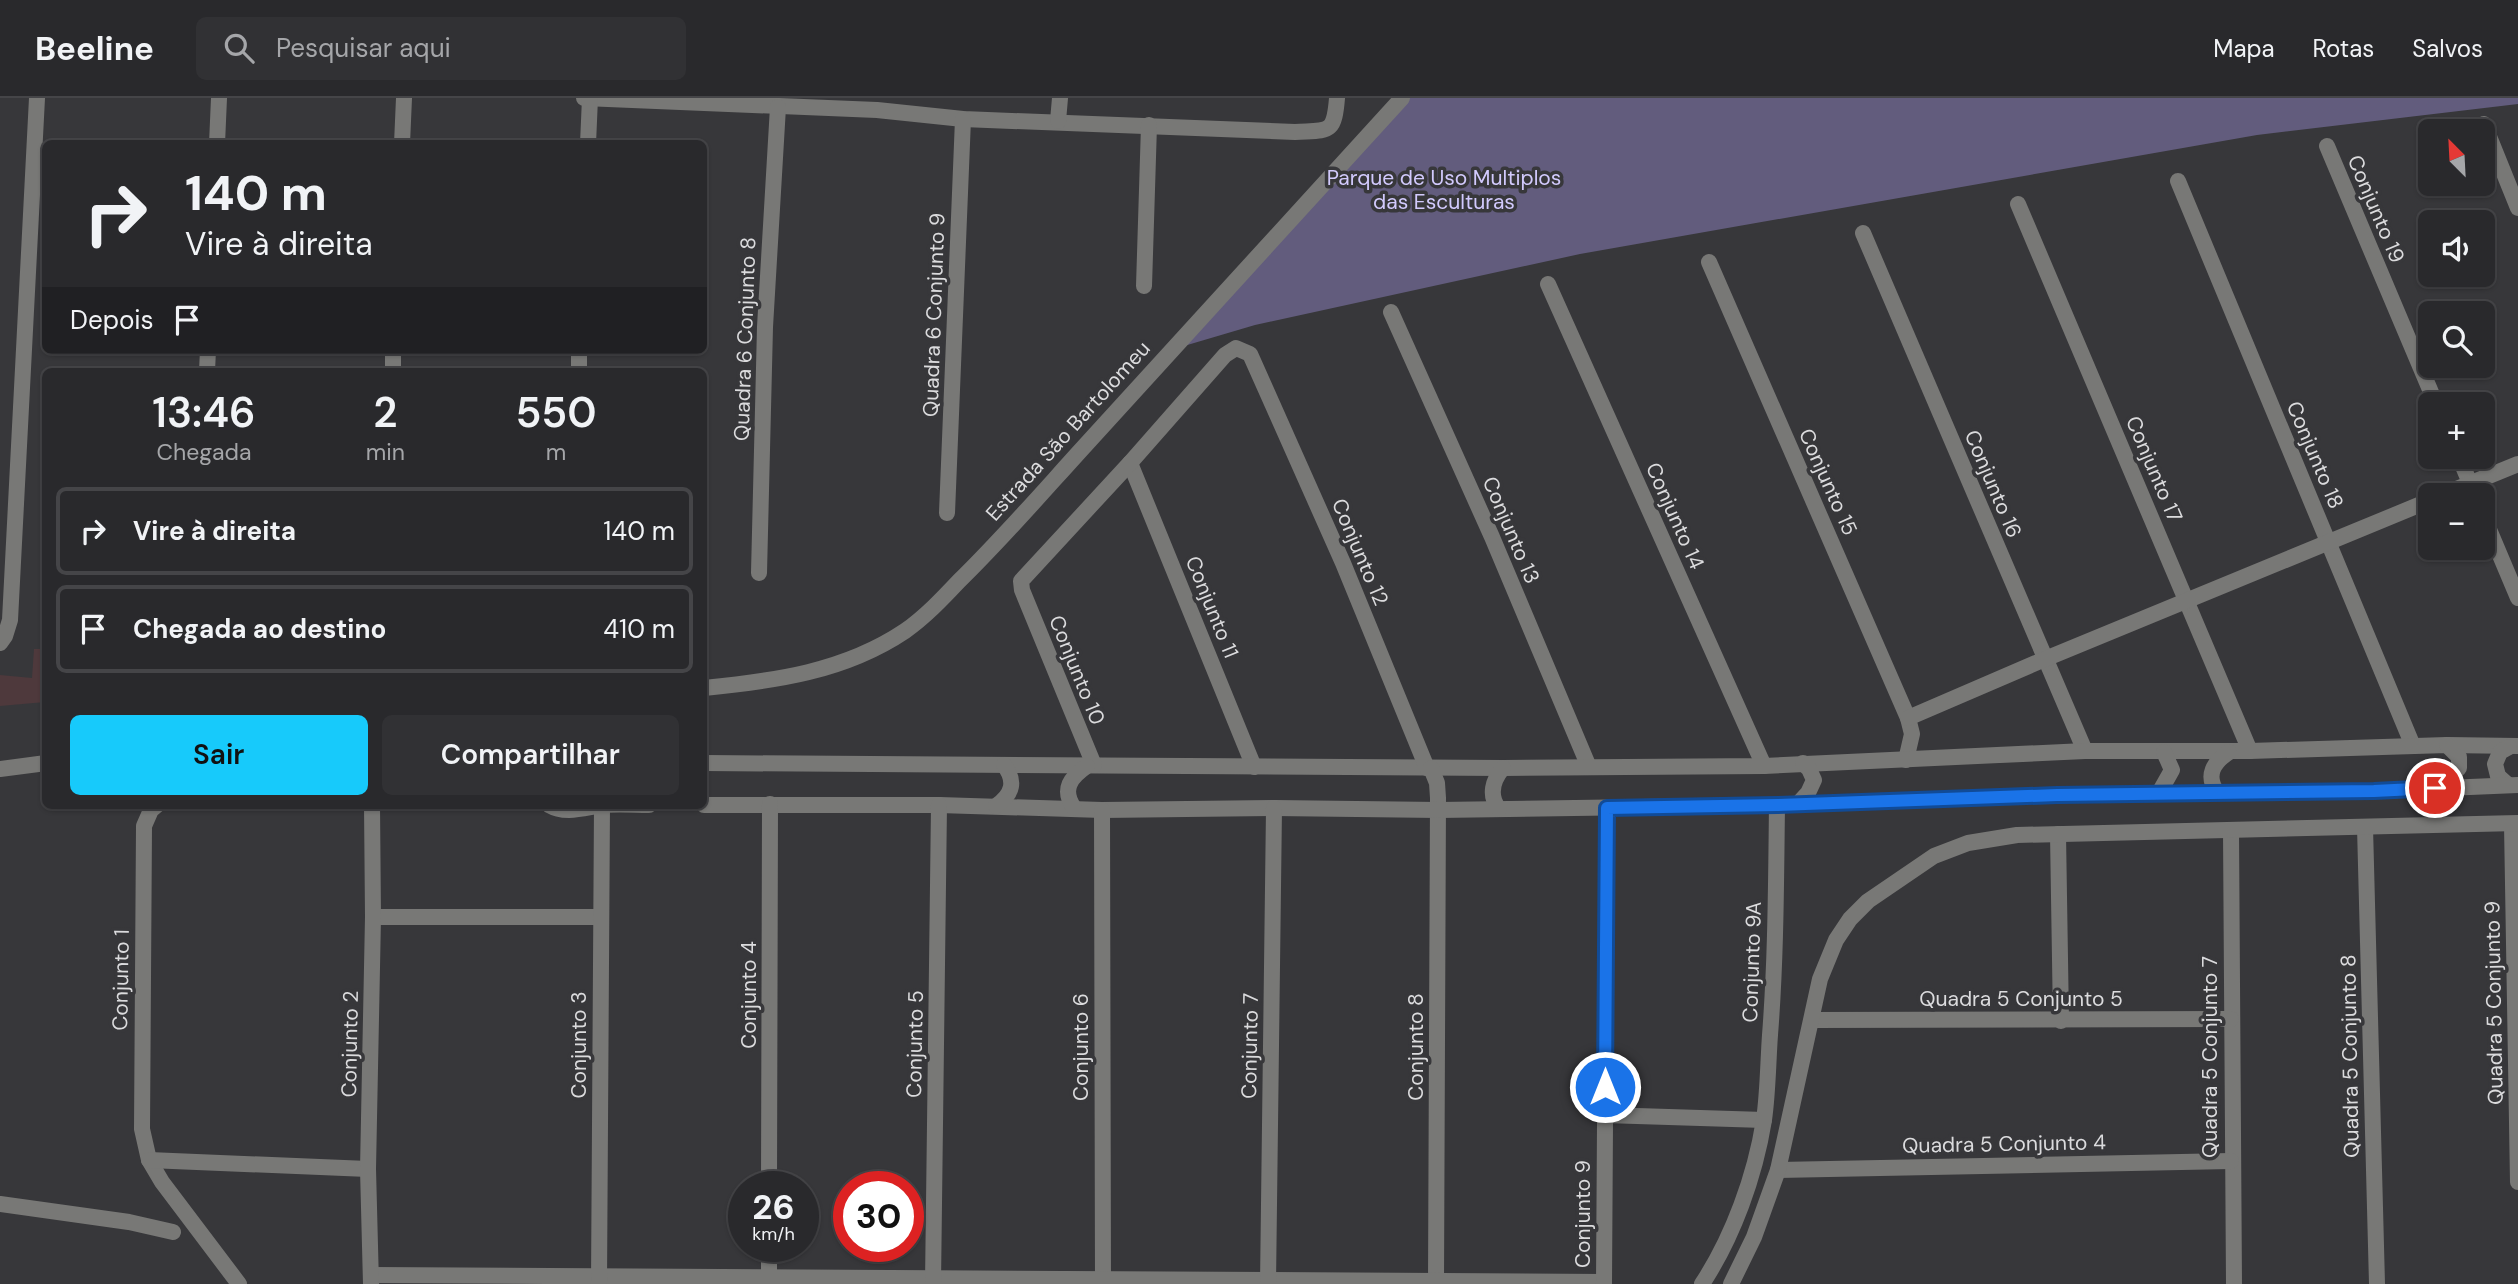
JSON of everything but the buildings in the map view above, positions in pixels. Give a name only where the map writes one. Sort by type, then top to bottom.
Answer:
[{"type":"street","points":[[0,643],[10,620],[37,98]]},
{"type":"street","points":[[217,140],[219,98]]},
{"type":"street","points":[[402,140],[404,98]]},
{"type":"street","points":[[584,98],[778,107],[878,104],[963,119],[1295,132],[1321,131],[1335,121],[1338,98],[1331,98]]},
{"type":"street","points":[[588,140],[590,98]]},
{"type":"street","points":[[1058,121],[1060,98]]},
{"type":"street","name":"Estrada São Bartolomeu","points":[[707,688],[767,681],[827,668],[878,647],[925,615],[998,541],[1176,342],[1402,98]]},
{"type":"street","name":"Quadra 6 Conjunto 8","points":[[758,573],[765,327],[778,107]]},
{"type":"street","name":"Quadra 6 Conjunto 9","points":[[947,513],[963,119]]},
{"type":"street","points":[[1143,286],[1149,125]]},
{"type":"street","name":"Conjunto 19","points":[[2327,146],[2431,392]]},
{"type":"street","points":[[2496,154],[2518,208]]},
{"type":"street","name":"Conjunto 18","points":[[2178,181],[2413,746]]},
{"type":"street","name":"Conjunto 17","points":[[2018,204],[2250,751]]},
{"type":"street","name":"Conjunto 16","points":[[1863,233],[2085,751]]},
{"type":"street","name":"Conjunto 15","points":[[1709,262],[1908,718]]},
{"type":"street","name":"Conjunto 14","points":[[1548,284],[1763,766]]},
{"type":"street","name":"Conjunto 13","points":[[1391,312],[1492,537],[1589,767]]},
{"type":"street","name":"Conjunto 12","points":[[1130,463],[1225,355],[1236,348],[1250,354],[1437,783],[1438,810]]},
{"type":"street","name":"Conjunto 10","points":[[1090,765],[1022,590],[1021,581],[1130,463]]},
{"type":"street","name":"Conjunto 11","points":[[1130,463],[1254,767]]},
{"type":"street","points":[[2485,483],[2518,464]]},
{"type":"street","points":[[1906,761],[1912,734],[1908,718],[2418,505]]},
{"type":"street","points":[[2495,543],[2518,598]]},
{"type":"street","points":[[2435,788],[2459,768],[2459,757],[2447,745]]},
{"type":"street","points":[[707,763],[1429,768],[1763,766],[2085,751],[2229,752],[2447,745],[2513,746]]},
{"type":"street","points":[[2513,746],[2500,752],[2495,764],[2498,776],[2513,785]]},
{"type":"street","points":[[2159,793],[2172,770],[2164,752]]},
{"type":"street","points":[[2217,792],[2212,786],[2211,772],[2214,764],[2229,752]]},
{"type":"street","points":[[0,769],[42,764]]},
{"type":"street","points":[[1798,804],[1808,793],[1814,780],[1809,769],[1803,764]]},
{"type":"street","points":[[996,806],[1008,795],[1013,785],[1010,772],[1004,765]]},
{"type":"street","points":[[1074,807],[1067,789],[1076,774],[1090,765]]},
{"type":"street","points":[[1499,809],[1493,799],[1493,790],[1496,777],[1503,768]]},
{"type":"street","points":[[707,805],[939,805],[1074,807],[1102,810],[1438,810],[1777,805],[2159,793],[2374,791],[2513,785]]},
{"type":"street","name":"Conjunto 4","points":[[769,1171],[770,804]]},
{"type":"street","name":"Conjunto 5","points":[[933,1281],[939,805]]},
{"type":"street","name":"Conjunto 9A","points":[[1702,1284],[1737,1217],[1764,1120],[1773,999],[1777,805]]},
{"type":"street","name":"Conjunto 7","points":[[1268,1283],[1274,808]]},
{"type":"street","name":"Conjunto 9","points":[[1604,1283],[1607,808]]},
{"type":"street","name":"Conjunto 1","points":[[149,1160],[142,1129],[141,1093],[144,826],[152,809]]},
{"type":"street","name":"Conjunto 2","points":[[371,1280],[368,1169],[373,917],[372,809]]},
{"type":"street","points":[[561,809],[587,809]]},
{"type":"street","name":"Conjunto 3","points":[[599,1280],[602,809]]},
{"type":"street","name":"Conjunto 6","points":[[1102,810],[1103,1282]]},
{"type":"street","name":"Conjunto 8","points":[[1436,1283],[1438,810]]},
{"type":"street","points":[[1731,1284],[1754,1237],[1778,1170],[1820,979],[1836,940],[1850,919],[1868,901],[1934,856],[1968,843],[2017,835],[2515,824]]},
{"type":"street","name":"Quadra 5 Conjunto 9","points":[[2515,824],[2518,1182]]},
{"type":"street","name":"Quadra 5 Conjunto 8","points":[[2365,827],[2377,1284]]},
{"type":"street","name":"Quadra 5 Conjunto 7","points":[[2231,831],[2231,1161],[2234,1284]]},
{"type":"street","points":[[2058,834],[2061,1021]]},
{"type":"street","points":[[373,917],[600,917]]},
{"type":"street","name":"Quadra 5 Conjunto 5","points":[[1812,1020],[2231,1019]]},
{"type":"street","points":[[1605,1115],[1764,1120]]},
{"type":"street","points":[[149,1160],[368,1169]]},
{"type":"street","points":[[149,1160],[162,1182],[239,1284]]},
{"type":"street","name":"Quadra 5 Conjunto 4","points":[[1778,1170],[2231,1161]]},
{"type":"street","points":[[0,1204],[130,1222],[173,1232]]},
{"type":"street","points":[[769,1262],[769,1281]]},
{"type":"street","points":[[371,1280],[1604,1283]]},
{"type":"shaded area","points":[[34,649],[42,649],[42,702],[0,706],[0,675],[32,678]]},
{"type":"green space","name":"Parque de Uso Multiplos das Esculturas","points":[[1399,98],[2518,98],[2518,104],[2257,135],[1580,254],[1255,325],[1167,351]]},
{"type":"route","points":[[1605,1087],[1607,808],[2057,795],[2435,788]]}]
